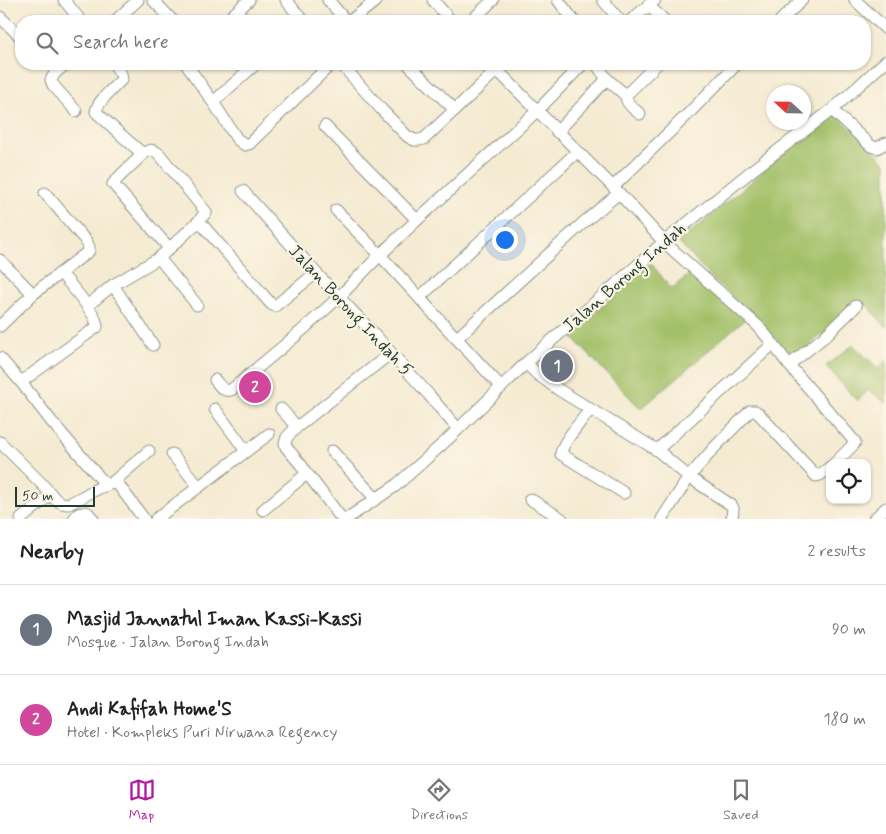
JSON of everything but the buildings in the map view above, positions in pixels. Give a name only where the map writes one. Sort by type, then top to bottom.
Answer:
[{"type":"street","points":[[122,15],[138,0]]},
{"type":"street","points":[[153,0],[167,15]]},
{"type":"street","points":[[233,15],[250,0]]},
{"type":"street","points":[[286,0],[298,15]]},
{"type":"street","points":[[328,0],[341,15]]},
{"type":"street","points":[[358,15],[377,0]]},
{"type":"street","points":[[433,0],[446,15]]},
{"type":"street","points":[[477,15],[493,0]]},
{"type":"street","points":[[558,0],[569,15]]},
{"type":"street","points":[[603,0],[615,15]]},
{"type":"street","points":[[786,15],[802,0]]},
{"type":"street","points":[[855,0],[886,29]]},
{"type":"street","points":[[70,2],[78,15]]},
{"type":"street","points":[[637,15],[652,3],[661,15]]},
{"type":"street","points":[[0,17],[15,31]]},
{"type":"street","name":"Jalan Borong Indah","points":[[344,519],[394,487],[458,429],[526,363],[664,242],[754,168],[832,110],[886,61]]},
{"type":"street","points":[[59,70],[52,76],[53,85],[76,111]]},
{"type":"street","points":[[118,70],[122,78],[96,108],[96,112],[144,154]]},
{"type":"street","points":[[190,70],[237,139],[245,145],[249,144],[325,70]]},
{"type":"street","points":[[213,102],[249,70]]},
{"type":"street","points":[[346,70],[399,128],[414,140],[424,139],[455,110],[491,70]]},
{"type":"street","points":[[414,70],[455,110]]},
{"type":"street","points":[[497,70],[616,190],[664,242],[758,326],[789,366],[855,442],[839,459]]},
{"type":"street","points":[[215,380],[223,390],[231,390],[298,334],[339,297],[380,254],[536,111],[577,70]]},
{"type":"street","points":[[601,70],[622,93],[626,94]]},
{"type":"street","points":[[626,94],[651,70]]},
{"type":"street","points":[[457,338],[583,223],[731,70]]},
{"type":"street","points":[[558,132],[608,79]]},
{"type":"street","points":[[626,94],[625,98],[628,103],[640,114]]},
{"type":"street","points":[[832,110],[872,147],[877,148],[886,143]]},
{"type":"street","points":[[325,126],[417,220]]},
{"type":"street","points":[[87,306],[114,285],[159,258],[199,221],[206,212],[160,155],[156,151],[151,151],[144,154],[113,184],[169,248]]},
{"type":"street","points":[[420,297],[577,152]]},
{"type":"street","name":"Jalan Borong Indah 5","points":[[243,191],[458,429]]},
{"type":"street","points":[[0,326],[34,294],[89,252],[89,247],[75,228],[45,193]]},
{"type":"street","points":[[336,210],[380,254],[501,387]]},
{"type":"street","points":[[199,221],[270,304],[275,306],[316,273]]},
{"type":"street","points":[[159,258],[196,305]]},
{"type":"street","points":[[0,260],[34,294]]},
{"type":"street","points":[[21,382],[97,327],[97,323],[87,306],[61,272]]},
{"type":"street","points":[[114,285],[154,345]]},
{"type":"street","points":[[789,366],[824,337],[856,306]]},
{"type":"street","points":[[657,450],[773,344]]},
{"type":"street","points":[[344,519],[307,475],[284,443],[297,427],[391,353]]},
{"type":"street","points":[[0,358],[51,421],[110,484]]},
{"type":"street","points":[[526,363],[552,385],[657,450],[689,477],[731,505],[733,508],[732,519]]},
{"type":"street","points":[[215,409],[246,451]]},
{"type":"street","points":[[282,409],[297,427]]},
{"type":"street","points":[[590,410],[564,444],[561,454],[624,493]]},
{"type":"street","points":[[662,519],[689,477],[744,416],[753,410],[760,414],[816,476],[826,470]]},
{"type":"street","points":[[156,519],[269,434]]},
{"type":"street","points":[[0,442],[56,500],[68,504],[110,484],[149,451]]},
{"type":"street","points":[[332,451],[376,500]]},
{"type":"street","points":[[172,454],[199,487]]},
{"type":"street","points":[[263,510],[307,475]]},
{"type":"street","points":[[110,484],[117,483],[119,485],[144,519]]},
{"type":"street","points":[[21,519],[52,494]]},
{"type":"street","points":[[530,498],[562,519]]},
{"type":"street","points":[[874,519],[886,508]]},
{"type":"street","points":[[74,519],[78,514],[86,512],[93,519]]},
{"type":"green space","points":[[837,115],[886,163],[886,327],[864,302],[791,359],[770,332],[716,282],[678,242],[781,156]]},
{"type":"green space","points":[[651,263],[671,289],[695,270],[746,318],[641,409],[570,335]]},
{"type":"green space","points":[[853,345],[879,369],[886,360],[886,403],[869,390],[857,401],[826,366]]},
{"type":"place","name":"Masjid Jannatul Iman Kassi-Kassi","points":[[557,366]]},
{"type":"place","name":"Andi Kafifah Home'S","points":[[255,387]]}]
